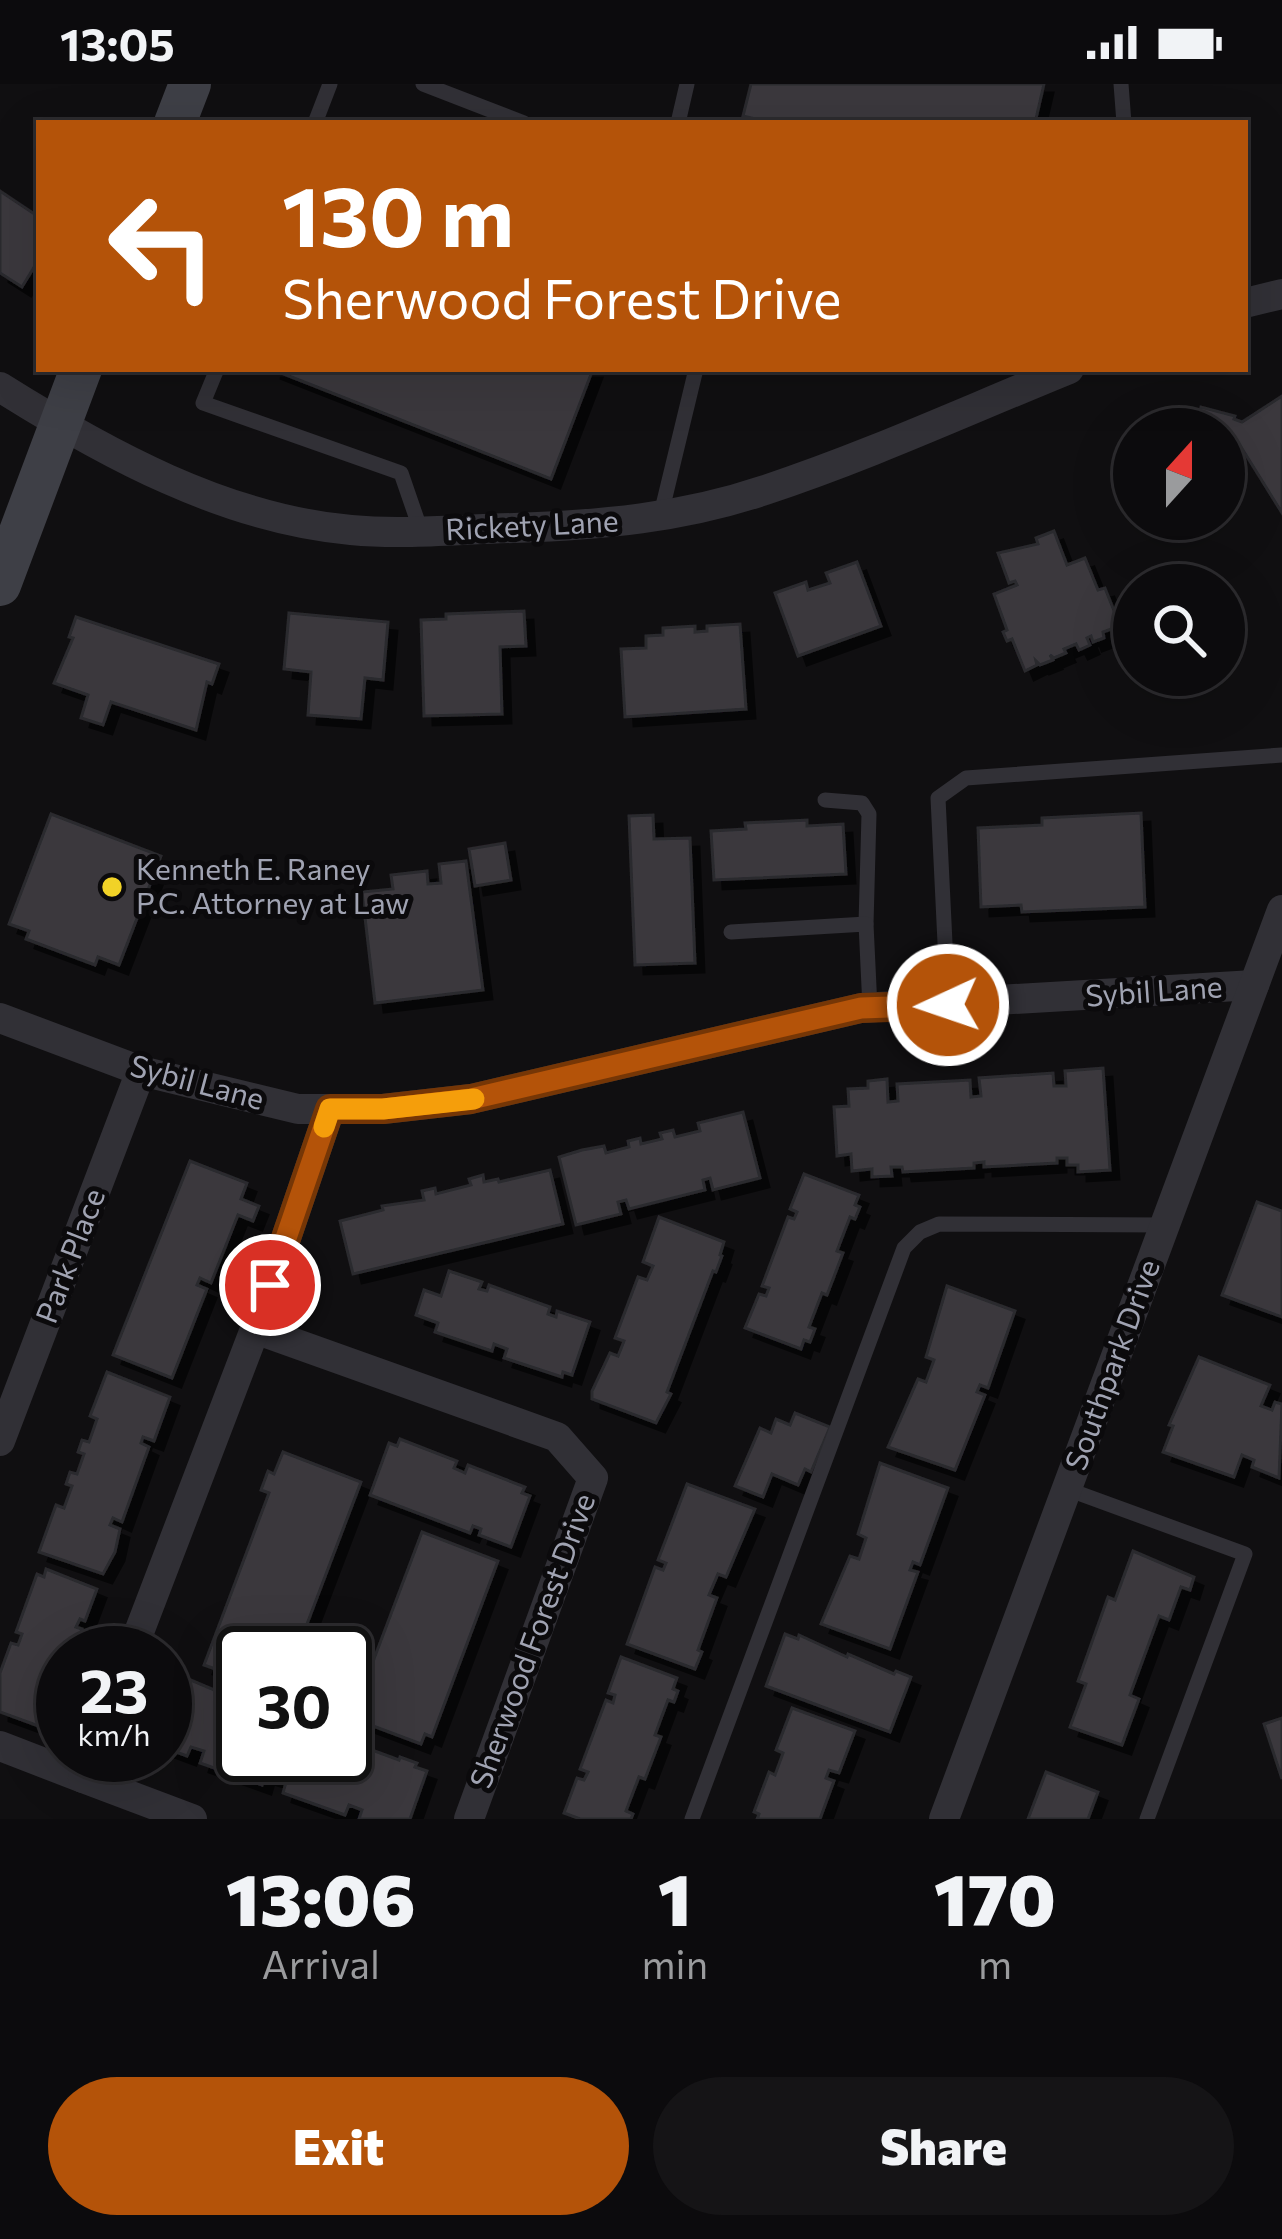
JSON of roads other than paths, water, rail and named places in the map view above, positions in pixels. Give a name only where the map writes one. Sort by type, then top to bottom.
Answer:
[{"type":"main road","points":[[176,120],[190,84]]},
{"type":"main road","points":[[0,585],[80,372]]},
{"type":"street","points":[[1248,302],[1282,294]]},
{"type":"street","name":"Rickety Lane","points":[[0,387],[60,424],[208,495],[276,518],[353,531],[421,531],[660,518],[765,490],[1061,372]]},
{"type":"street","name":"Southpark Drive","points":[[944,1819],[1282,910]]},
{"type":"street","name":"Sybil Lane","points":[[0,1018],[141,1071],[298,1109],[383,1109],[471,1099],[870,1008],[1254,985]]},
{"type":"street","name":"Park Place","points":[[0,1441],[141,1071]]},
{"type":"street","points":[[141,1626],[255,1329],[330,1109]]},
{"type":"street","name":"Sherwood Forest Drive","points":[[255,1329],[557,1437],[593,1478],[469,1819]]},
{"type":"street","points":[[0,1746],[36,1754]]},
{"type":"street","points":[[119,1782],[192,1819]]},
{"type":"lane","points":[[316,120],[330,84]]},
{"type":"lane","points":[[423,84],[516,120]]},
{"type":"lane","points":[[679,120],[687,84]]},
{"type":"lane","points":[[1120,84],[1124,120]]},
{"type":"lane","points":[[216,372],[203,403],[400,473],[421,531]]},
{"type":"lane","points":[[660,518],[695,372]]},
{"type":"lane","points":[[948,1005],[938,798],[966,778],[1282,755]]},
{"type":"lane","points":[[825,800],[862,803],[869,814],[870,1008]]},
{"type":"lane","points":[[731,932],[866,924]]},
{"type":"lane","points":[[692,1819],[904,1248],[920,1232],[939,1224],[1165,1225]]},
{"type":"lane","points":[[1067,1489],[1245,1554],[1147,1819]]},
{"type":"place","name":"Kenneth E. Raney P.C. Attorney at Law","points":[[112,887]]}]
